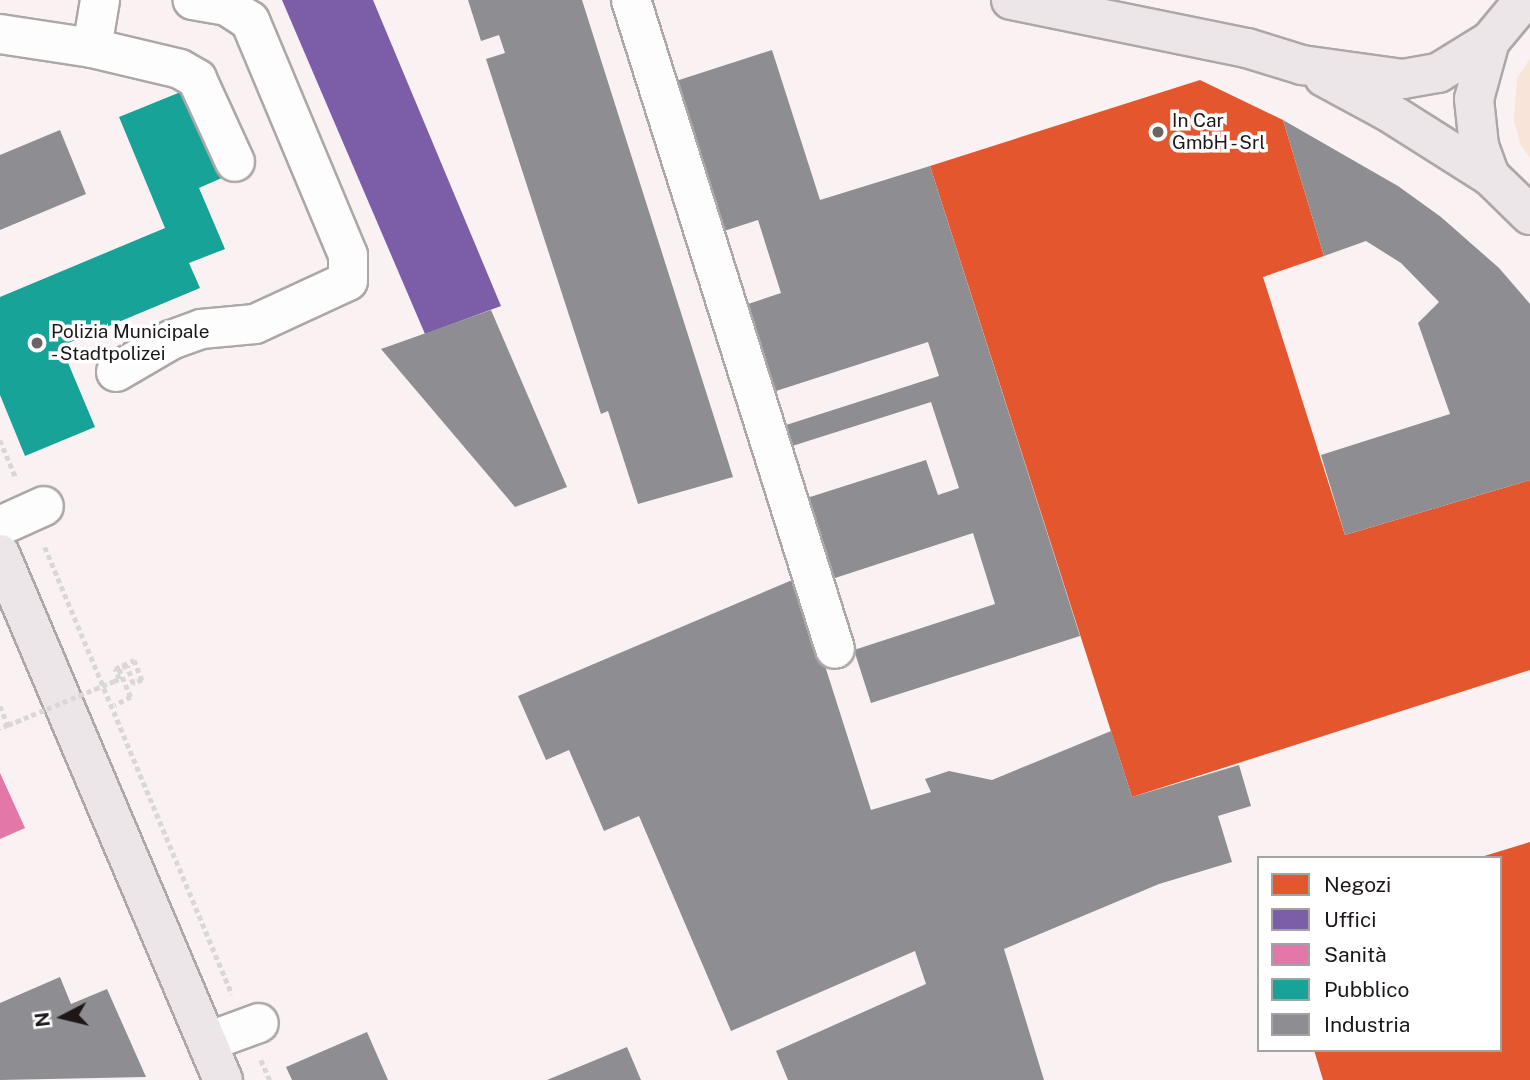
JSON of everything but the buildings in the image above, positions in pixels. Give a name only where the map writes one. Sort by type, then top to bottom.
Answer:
[{"type":"main road","points":[[1011,0],[1247,48],[1302,65],[1422,78],[1463,60],[1490,41],[1524,0]]},
{"type":"main road","points":[[1490,41],[1474,99],[1479,146],[1490,176]]},
{"type":"main road","points":[[1302,65],[1387,111],[1490,176],[1530,215]]},
{"type":"main road","points":[[0,554],[223,1080]]},
{"type":"street","points":[[92,48],[100,0]]},
{"type":"street","points":[[116,372],[171,340],[201,329],[255,324],[348,281],[348,255],[250,21],[227,6],[193,0]]},
{"type":"street","points":[[631,0],[835,649]]},
{"type":"street","points":[[0,34],[92,48],[180,69],[197,79],[236,162]]},
{"type":"street","points":[[207,1042],[252,1025]]},
{"type":"path","points":[[0,440],[25,515],[115,705],[252,1025],[270,1080]]},
{"type":"path","points":[[0,729],[119,679],[115,669],[134,660],[142,680],[133,684],[127,666],[119,669],[131,697],[115,705]]},
{"type":"path","points":[[0,706],[8,725]]},
{"type":"path","points":[[0,723],[8,725]]},
{"type":"shaded area","points":[[1530,59],[1530,157],[1521,146],[1514,121],[1517,78]]},
{"type":"place","name":"In Car GmbH - Srl","points":[[1158,132]]},
{"type":"place","name":"Polizia Municipale - Stadtpolizei","points":[[37,343]]}]
